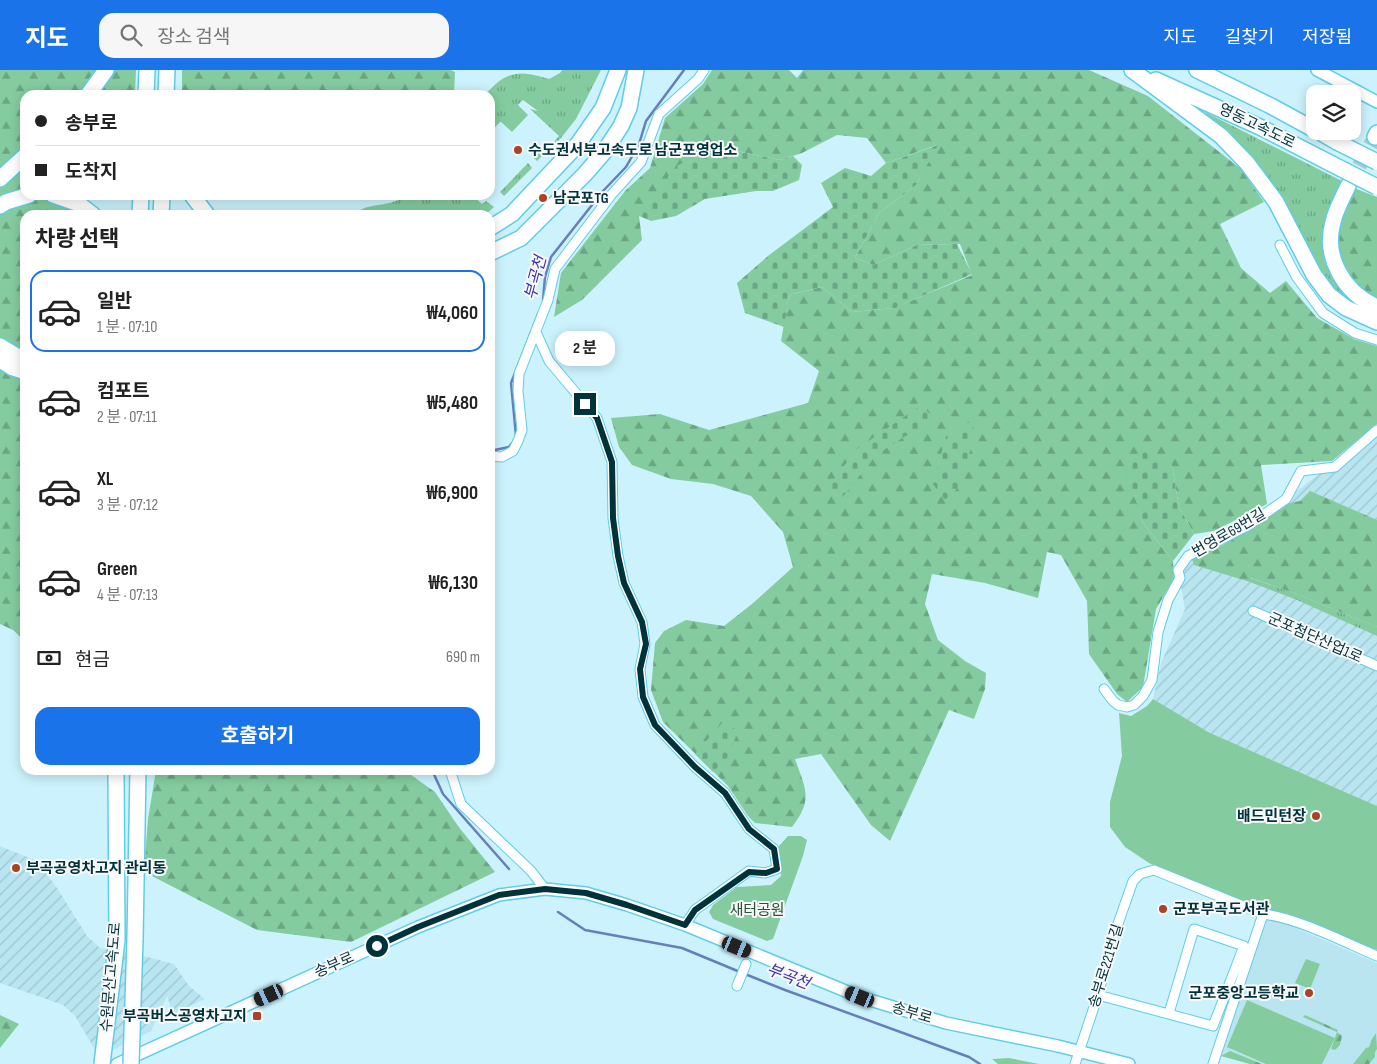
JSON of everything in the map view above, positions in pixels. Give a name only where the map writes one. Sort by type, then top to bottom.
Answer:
[{"type":"highway","points":[[92,90],[106,70]]},
{"type":"highway","points":[[146,90],[147,70]]},
{"type":"highway","points":[[495,225],[512,214],[578,144],[603,108],[618,70]]},
{"type":"highway","points":[[495,251],[521,238],[585,174],[604,152],[621,126],[629,108],[636,70]]},
{"type":"highway","points":[[1133,70],[1221,136],[1248,163],[1276,202],[1314,275],[1329,295],[1346,308],[1377,322]]},
{"type":"highway","name":"영동고속도로","points":[[1133,70],[1262,128],[1377,187]]},
{"type":"highway","name":"영동고속도로","points":[[1197,70],[1306,125]]},
{"type":"highway","points":[[167,71],[168,90]]},
{"type":"highway","name":"영동고속도로","points":[[1334,140],[1377,162]]},
{"type":"highway","points":[[0,179],[20,161]]},
{"type":"highway","points":[[1348,186],[1332,222],[1330,238],[1332,260],[1343,280],[1352,291],[1364,301],[1377,306]]},
{"type":"highway","points":[[0,206],[20,198]]},
{"type":"highway","points":[[68,200],[80,204],[87,210]]},
{"type":"highway","points":[[0,346],[20,358]]},
{"type":"highway","points":[[0,360],[20,370]]},
{"type":"highway","name":"수원문산고속도로","points":[[102,1064],[117,940],[116,775]]},
{"type":"highway","name":"수원문산고속도로","points":[[131,1064],[138,775]]},
{"type":"street","points":[[495,456],[502,457],[513,451],[522,430],[518,391],[519,374],[548,300],[555,269],[612,194],[640,162],[659,114],[698,79],[704,70]]},
{"type":"street","points":[[1317,70],[1377,102]]},
{"type":"street","points":[[1280,245],[1296,276],[1323,313],[1356,333],[1377,340]]},
{"type":"street","points":[[536,332],[549,361],[597,418],[612,462],[613,518],[618,556],[624,583],[642,622],[646,644],[640,669],[643,697],[655,725],[695,767],[725,793],[749,829],[774,849],[777,869],[766,873],[749,872],[695,910],[685,925]]},
{"type":"street","name":"번영로69번길","points":[[1104,689],[1118,705],[1127,707],[1134,705],[1143,696],[1152,680],[1158,632],[1168,600],[1180,578],[1178,570],[1188,556],[1249,525],[1286,499],[1301,471],[1335,467],[1377,430]]},
{"type":"street","name":"군포첨단산업1로","points":[[1253,610],[1377,666]]},
{"type":"street","points":[[452,775],[462,804],[531,871],[545,889]]},
{"type":"street","name":"송부로221번길","points":[[1075,1064],[1098,994],[1112,941],[1133,881],[1140,874],[1154,870],[1263,914]]},
{"type":"street","name":"송부로","points":[[117,1064],[418,927],[499,895],[545,889],[586,893],[627,905],[685,925],[860,997],[946,1023],[1058,1046],[1130,1064]]},
{"type":"street","points":[[1213,1064],[1263,914],[1279,916],[1377,956]]},
{"type":"street","points":[[1098,994],[1212,1026],[1244,946],[1194,930],[1168,1013]]},
{"type":"street","points":[[737,986],[746,964]]},
{"type":"shaded area","points":[[1377,430],[1377,806],[1210,733],[1153,699],[1161,663],[1185,609],[1178,570],[1188,556],[1286,499],[1319,474],[1335,467]]},
{"type":"shaded area","points":[[0,846],[37,861],[57,888],[87,936],[100,948],[174,964],[189,986],[205,999],[166,1017],[170,1005],[167,996],[151,1031],[99,1057],[75,1016],[63,1005],[0,983]]},
{"type":"shaded area","name":"군포중앙고등학교","points":[[1275,919],[1377,963],[1377,1064],[1250,1064],[1221,1056],[1265,920]]},
{"type":"green space","points":[[0,70],[136,70],[135,90],[20,90],[20,200],[87,200],[86,210],[20,210],[20,636],[13,630],[0,624]]},
{"type":"green space","points":[[182,70],[451,70],[455,72],[454,90],[182,90]]},
{"type":"green space","points":[[562,70],[601,70],[576,119],[561,138],[537,161],[533,157],[549,142],[552,144],[559,136],[530,109],[538,111],[523,100],[495,127],[495,90],[490,90],[500,81],[514,74],[529,74],[549,79]]},
{"type":"green space","points":[[712,70],[789,70],[797,78],[803,70],[1089,70],[1148,96],[1241,169],[1264,202],[1220,224],[1241,268],[1270,293],[1286,281],[1317,318],[1354,339],[1377,346],[1377,424],[1332,461],[1261,465],[1267,504],[1214,531],[1194,534],[1179,507],[1172,465],[1127,470],[1143,523],[1173,561],[1174,579],[1156,609],[1143,687],[1127,702],[1117,694],[1089,654],[1087,601],[1061,555],[1047,552],[1038,598],[985,583],[932,574],[925,604],[938,640],[965,661],[986,673],[985,689],[974,719],[949,710],[890,841],[871,825],[821,754],[795,759],[806,793],[803,809],[792,827],[755,823],[748,816],[728,786],[663,722],[651,690],[655,643],[664,631],[686,620],[724,626],[793,567],[783,532],[751,496],[713,484],[671,479],[632,465],[619,447],[611,418],[660,414],[709,430],[808,403],[819,371],[781,341],[789,295],[822,287],[852,312],[894,308],[972,275],[960,244],[917,245],[873,265],[855,258],[879,213],[916,185],[937,145],[886,163],[867,138],[837,135],[802,153],[780,160],[718,147],[639,216],[642,240],[582,300],[554,317],[561,273],[625,191],[650,168],[665,118],[703,84]]},
{"type":"green space","points":[[517,104],[528,115],[512,132],[500,121]]},
{"type":"green space","points":[[1203,111],[1344,182],[1348,293],[1344,298],[1317,263],[1282,198],[1265,173],[1236,141]]},
{"type":"green space","points":[[938,145],[916,185],[879,213],[855,258],[873,265],[917,245],[957,244],[972,274],[895,308],[852,312],[822,287],[789,295],[784,327],[745,313],[737,283],[768,256],[833,207],[821,183],[845,168],[871,176],[886,163]]},
{"type":"green space","points":[[718,147],[780,160],[793,156],[802,165],[799,180],[773,191],[756,191],[705,199],[676,216],[651,221],[639,216],[676,166]]},
{"type":"green space","points":[[528,163],[532,168],[504,196],[500,192]]},
{"type":"green space","points":[[1354,188],[1377,197],[1377,299],[1355,283],[1341,263],[1338,252],[1338,226],[1341,212]]},
{"type":"green space","points":[[398,200],[478,200],[482,204],[486,201],[494,207],[491,210],[361,210]]},
{"type":"green space","points":[[920,406],[937,419],[915,430],[876,455],[837,504],[830,484],[857,449]]},
{"type":"green space","points":[[970,422],[976,433],[958,488],[945,500],[933,484],[946,436]]},
{"type":"green space","points":[[1142,449],[1172,465],[1179,507],[1194,534],[1173,561],[1143,523],[1126,470]]},
{"type":"green space","points":[[1310,491],[1377,520],[1377,627],[1294,593],[1251,578],[1250,582],[1194,565],[1192,559],[1229,542],[1286,504],[1300,501]]},
{"type":"green space","points":[[1250,578],[1294,593],[1377,627],[1377,636],[1297,600],[1250,582]]},
{"type":"green space","points":[[1153,699],[1210,733],[1377,806],[1377,950],[1286,913],[1269,913],[1187,880],[1149,863],[1125,847],[1110,827],[1110,802],[1122,756],[1119,713],[1131,716],[1147,706]]},
{"type":"green space","points":[[722,723],[738,730],[729,756],[713,772],[695,754]]},
{"type":"green space","points":[[155,775],[411,775],[435,792],[458,826],[495,872],[351,942],[257,930],[144,872],[148,819]]},
{"type":"green space","name":"새터공원","points":[[788,836],[801,836],[807,840],[773,939],[767,941],[713,919],[709,912],[713,905],[737,887],[771,885],[781,876],[779,846]]},
{"type":"green space","points":[[1306,959],[1320,964],[1310,989],[1295,983]]},
{"type":"green space","points":[[1247,1000],[1335,1038],[1322,1064],[1266,1064],[1227,1047]]},
{"type":"green space","points":[[0,1015],[19,1024],[0,1048]]},
{"type":"green space","points":[[1305,1015],[1338,1030],[1337,1032],[1303,1017]]},
{"type":"green space","points":[[1337,1032],[1342,1036],[1340,1045],[1335,1050],[1331,1049]]},
{"type":"green space","points":[[1376,1033],[1377,1049],[1375,1057],[1369,1064],[1353,1064],[1369,1047]]},
{"type":"green space","points":[[1230,1051],[1262,1064],[1250,1064],[1221,1056]]},
{"type":"green space","points":[[1009,1058],[1039,1064],[998,1064],[992,1059]]},
{"type":"waterway","name":"부곡천","points":[[543,300],[545,277],[551,257],[603,191],[626,167],[639,144],[646,121],[684,70]]},
{"type":"waterway","name":"부곡천","points":[[516,436],[511,383],[539,312]]},
{"type":"waterway","name":"부곡천","points":[[495,450],[509,447],[512,443]]},
{"type":"waterway","name":"부곡천","points":[[434,775],[443,794],[509,869]]},
{"type":"waterway","name":"부곡천","points":[[558,912],[585,930],[682,948],[740,972]]},
{"type":"waterway","name":"부곡천","points":[[745,974],[969,1057],[980,1064]]},
{"type":"tunnel","points":[[1348,186],[1375,137]]},
{"type":"place","name":"수도권서부고속도로 남군포영업소","points":[[518,150]]},
{"type":"place","name":"남군포TG","points":[[543,198]]},
{"type":"place","name":"배드민턴장","points":[[1316,816]]},
{"type":"place","name":"부곡공영차고지 관리동","points":[[16,868]]},
{"type":"place","name":"군포부곡도서관","points":[[1163,909]]},
{"type":"place","name":"군포중앙고등학교","points":[[1309,993]]},
{"type":"place","name":"부곡버스공영차고지","points":[[257,1016]]},
{"type":"route","points":[[377,946],[418,927],[499,895],[545,889],[586,893],[685,925],[695,910],[749,872],[766,873],[777,869],[774,849],[749,829],[725,793],[695,767],[655,725],[643,697],[640,669],[646,644],[642,622],[624,583],[618,556],[613,518],[612,462],[597,418],[585,404]]}]
